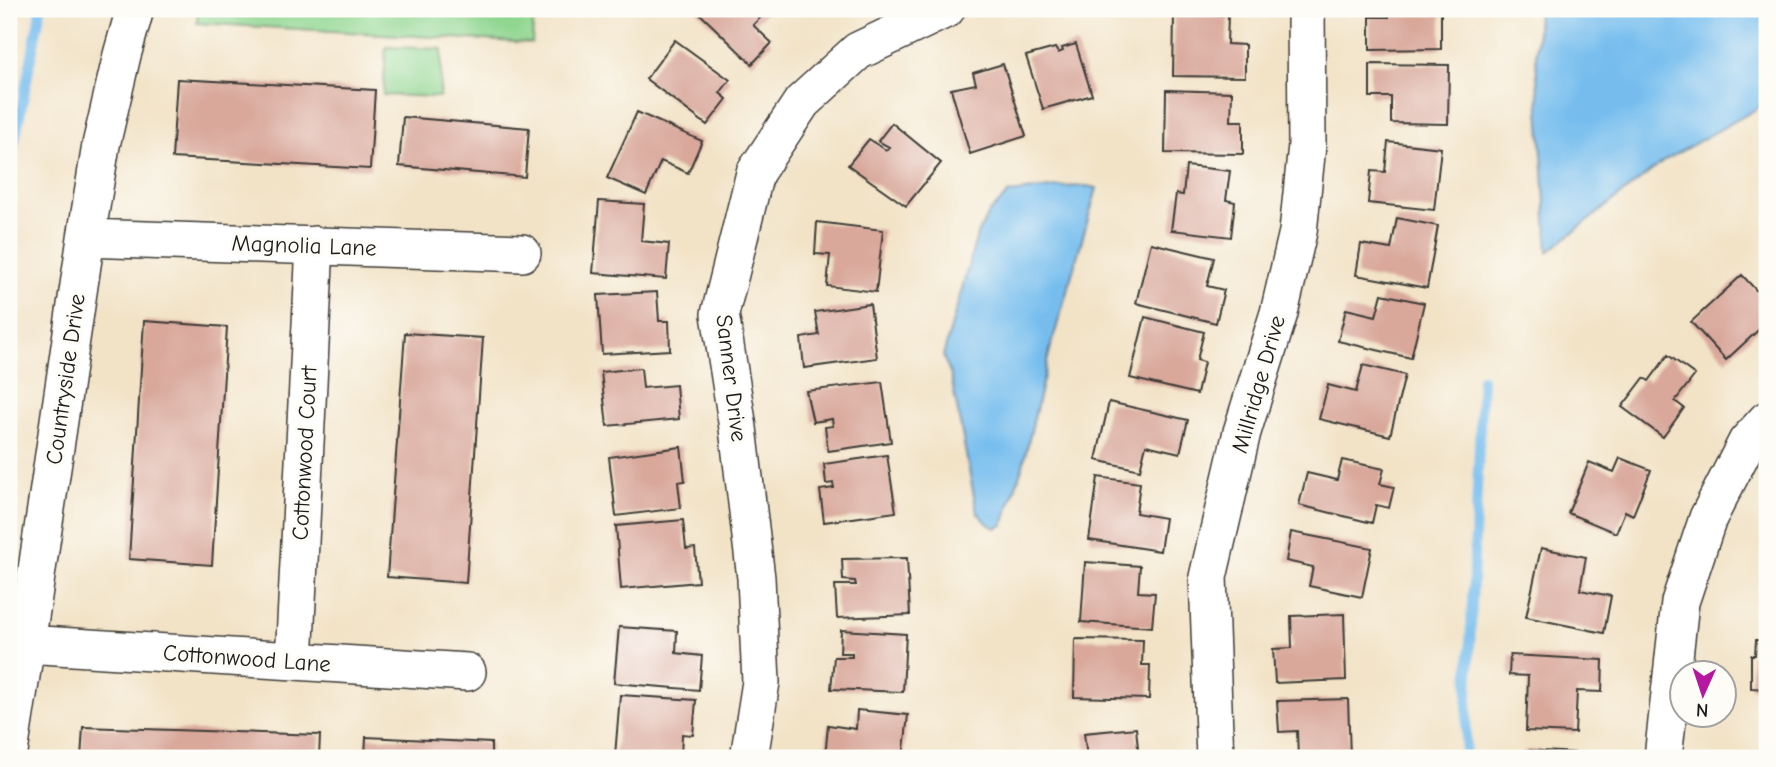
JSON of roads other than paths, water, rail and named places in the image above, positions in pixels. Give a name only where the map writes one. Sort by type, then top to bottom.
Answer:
[{"type":"street","name":"Countryside Drive","points":[[9,752],[101,145],[135,9]]},
{"type":"street","name":"Sanner Drive","points":[[749,758],[761,681],[756,578],[738,428],[720,314],[755,173],[802,102],[859,51],[946,9]]},
{"type":"street","name":"Millridge Drive","points":[[1215,758],[1208,578],[1242,432],[1279,313],[1298,232],[1307,145],[1306,9]]},
{"type":"street","name":"Magnolia Lane","points":[[86,238],[522,253]]},
{"type":"street","name":"Cottonwood Court","points":[[294,661],[315,245]]},
{"type":"street","points":[[1663,758],[1680,602],[1708,518],[1747,442],[1767,420]]},
{"type":"street","name":"Cottonwood Lane","points":[[26,644],[467,672]]},
{"type":"water","points":[[1538,9],[1767,9],[1767,103],[1664,161],[1548,252],[1536,58]]},
{"type":"water","points":[[1086,186],[1097,188],[1050,350],[1023,465],[1003,525],[996,528],[977,512],[951,376],[943,356],[978,232],[990,212],[1009,193]]},
{"type":"waterway","points":[[9,170],[41,9]]},
{"type":"waterway","points":[[1465,758],[1482,379]]}]
